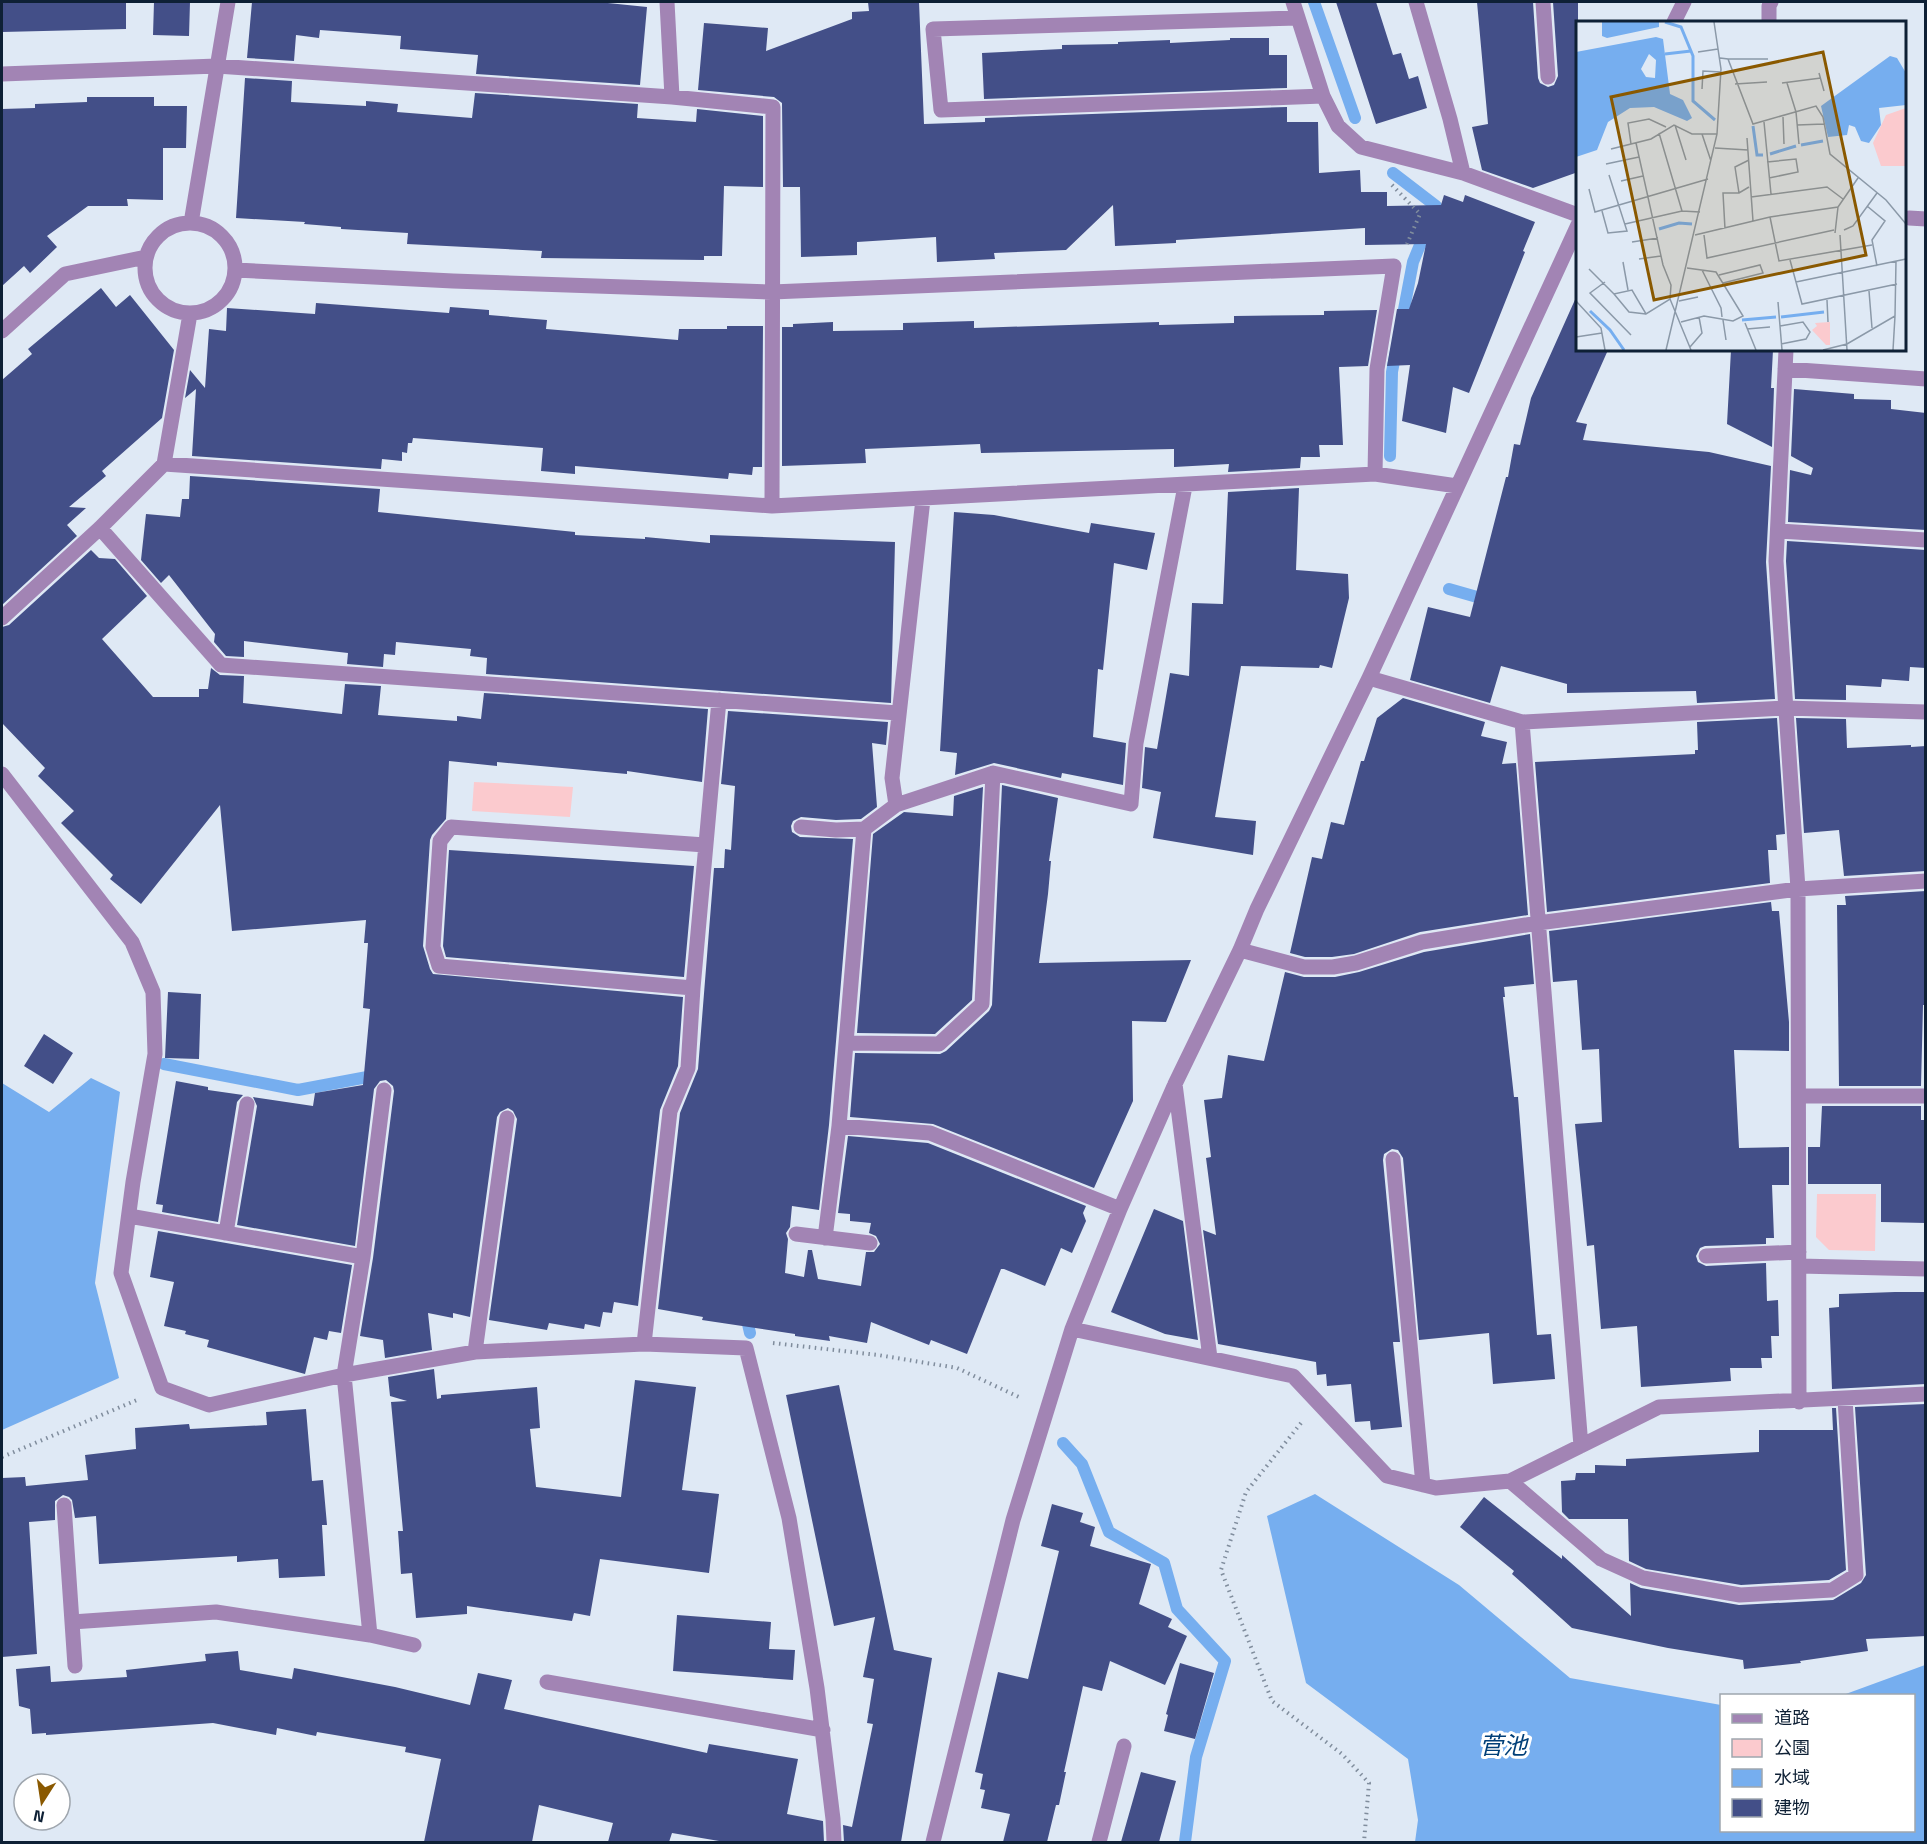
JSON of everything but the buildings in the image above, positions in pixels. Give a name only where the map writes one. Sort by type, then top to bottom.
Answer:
[{"type":"street","points":[[191,223],[228,2]]},
{"type":"street","points":[[667,2],[672,97]]},
{"type":"street","points":[[1293,2],[1323,96],[1338,126],[1361,147],[1463,173],[1576,214]]},
{"type":"street","points":[[1416,2],[1463,173]]},
{"type":"street","points":[[1543,2],[1548,77]]},
{"type":"street","points":[[1674,21],[1684,2]]},
{"type":"street","points":[[1770,21],[1771,2]]},
{"type":"street","points":[[1298,18],[933,29],[941,110],[1323,96]]},
{"type":"street","points":[[2,74],[217,66],[672,97],[773,107],[772,506]]},
{"type":"street","points":[[1909,218],[1926,219]]},
{"type":"street","points":[[191,223],[207,226],[220,234],[230,245],[236,270],[233,285],[226,297],[212,308],[190,314],[175,311],[159,301],[150,290],[146,277],[146,257],[155,240],[166,230],[177,225],[191,223]]},
{"type":"street","points":[[933,1842],[1013,1520],[1072,1329],[1120,1209],[1175,1084],[1369,678],[1576,229]]},
{"type":"street","points":[[2,331],[65,274],[146,257]]},
{"type":"street","points":[[236,270],[453,281],[772,292],[1394,266],[1377,369],[1375,474]]},
{"type":"street","points":[[2,618],[100,528],[164,464],[190,314]]},
{"type":"street","points":[[1786,351],[1776,561],[1798,889],[1799,1401]]},
{"type":"street","points":[[1785,369],[1926,379]]},
{"type":"street","points":[[164,464],[772,506],[1185,486],[1375,474],[1457,486]]},
{"type":"street","points":[[801,826],[836,830],[864,829],[896,805],[993,774],[1131,804],[1136,743],[1185,486]]},
{"type":"street","points":[[896,805],[892,778],[924,499]]},
{"type":"street","points":[[100,528],[221,665],[898,713]]},
{"type":"street","points":[[1779,531],[1926,540]]},
{"type":"street","points":[[1369,678],[1522,722],[1785,708],[1926,712]]},
{"type":"street","points":[[644,1344],[670,1111],[688,1068],[719,700]]},
{"type":"street","points":[[1522,722],[1581,1446]]},
{"type":"street","points":[[2,774],[132,942],[153,992],[154,1054],[121,1273],[162,1388],[209,1405],[344,1374],[475,1352],[644,1344],[746,1347],[789,1518],[823,1731],[834,1842]]},
{"type":"street","points":[[847,1043],[939,1044],[982,1004],[993,774]]},
{"type":"street","points":[[693,988],[439,966],[433,947],[440,841],[451,827],[705,845]]},
{"type":"street","points":[[825,1238],[847,1043],[864,829]]},
{"type":"street","points":[[1240,950],[1304,967],[1333,967],[1356,963],[1422,942],[1538,923],[1798,889],[1926,881]]},
{"type":"street","points":[[1175,1084],[1210,1358]]},
{"type":"street","points":[[370,1635],[344,1374],[363,1257],[384,1090]]},
{"type":"street","points":[[1799,1096],[1926,1096]]},
{"type":"street","points":[[226,1233],[248,1104]]},
{"type":"street","points":[[475,1352],[507,1118]]},
{"type":"street","points":[[839,1126],[930,1133],[1120,1209]]},
{"type":"street","points":[[1393,1159],[1423,1485]]},
{"type":"street","points":[[129,1216],[363,1257]]},
{"type":"street","points":[[796,1234],[870,1243]]},
{"type":"street","points":[[1706,1256],[1799,1259],[1926,1269]]},
{"type":"street","points":[[1072,1329],[1293,1376],[1387,1476],[1436,1488],[1510,1481],[1659,1407],[1926,1394]]},
{"type":"street","points":[[1510,1481],[1601,1559],[1643,1578],[1740,1595],[1832,1590],[1856,1575],[1845,1399]]},
{"type":"street","points":[[64,1505],[75,1666]]},
{"type":"street","points":[[72,1622],[216,1612],[370,1635],[414,1645]]},
{"type":"street","points":[[546,1682],[823,1731]]},
{"type":"street","points":[[1099,1842],[1124,1746]]},
{"type":"path","points":[[1391,184],[1420,214],[1394,266]]},
{"type":"path","points":[[746,1347],[762,1341],[878,1355],[957,1368],[1047,1409]]},
{"type":"path","points":[[2,1457],[162,1388]]},
{"type":"path","points":[[1319,1404],[1293,1432],[1246,1492],[1221,1570],[1272,1701],[1342,1754],[1369,1783],[1364,1842]]},
{"type":"green space","points":[[474,782],[573,787],[570,817],[472,811]]},
{"type":"green space","points":[[1817,1194],[1876,1194],[1875,1251],[1829,1250],[1816,1237]]},
{"type":"water","points":[[91,1078],[120,1092],[95,1283],[119,1378],[2,1430],[2,1083],[49,1112]]},
{"type":"water","name":"菅池","points":[[1315,1494],[1459,1585],[1570,1678],[1720,1705],[1720,1832],[1915,1832],[1915,1694],[1846,1694],[1925,1665],[1925,1842],[1415,1842],[1418,1820],[1408,1759],[1306,1683],[1267,1516]]},
{"type":"waterway","points":[[1314,2],[1355,118]]},
{"type":"waterway","points":[[1393,173],[1436,206],[1413,262],[1401,325]]},
{"type":"waterway","points":[[1390,456],[1392,372],[1396,351]]},
{"type":"waterway","points":[[1449,589],[1491,601]]},
{"type":"waterway","points":[[164,1064],[298,1090],[378,1075]]},
{"type":"waterway","points":[[745,1311],[750,1333]]},
{"type":"waterway","points":[[1063,1443],[1082,1464],[1109,1532],[1164,1563],[1177,1609],[1225,1661],[1196,1757],[1185,1842]]}]
